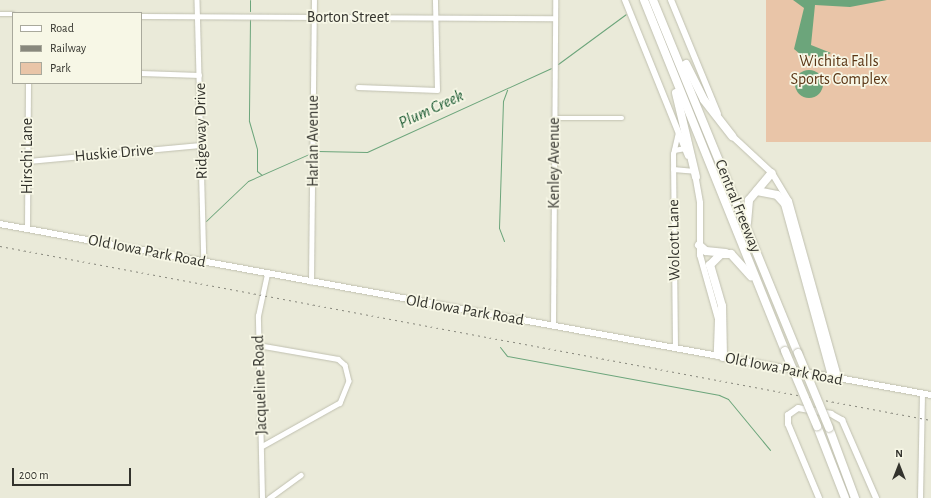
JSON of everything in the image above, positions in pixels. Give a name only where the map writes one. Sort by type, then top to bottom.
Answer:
[{"type":"highway","name":"Central Freeway","points":[[644,0],[676,84],[817,426],[845,498]]},
{"type":"highway","name":"Central Freeway","points":[[653,0],[670,38],[829,428],[855,497]]},
{"type":"highway","points":[[670,38],[682,55],[704,100],[732,136]]},
{"type":"highway","points":[[676,84],[676,99],[695,174]]},
{"type":"highway","points":[[748,230],[746,206],[772,173]]},
{"type":"highway","points":[[757,191],[777,195],[785,204],[836,380]]},
{"type":"highway","points":[[699,245],[706,251],[728,253],[739,260],[758,285]]},
{"type":"highway","points":[[720,357],[722,306],[710,270],[714,258],[728,253]]},
{"type":"highway","points":[[835,472],[841,498]]},
{"type":"main road","name":"Central Freeway","points":[[625,0],[695,174],[699,245],[716,306],[720,357]]},
{"type":"main road","name":"Central Freeway","points":[[671,0],[713,103],[732,136],[772,173],[789,202],[836,380]]},
{"type":"main road","name":"Old Iowa Park Road","points":[[0,224],[675,348],[836,380],[931,395]]},
{"type":"main road","points":[[819,498],[788,424],[788,415],[798,408],[831,414],[842,420],[876,498]]},
{"type":"street","name":"Ridgeway Drive","points":[[197,0],[204,262]]},
{"type":"street","name":"Harlan Avenue","points":[[311,282],[314,0]]},
{"type":"street","points":[[358,87],[436,90],[435,0]]},
{"type":"street","name":"Kenley Avenue","points":[[553,326],[555,0]]},
{"type":"street","points":[[0,14],[12,14]]},
{"type":"street","name":"Borton Street","points":[[142,16],[555,18]]},
{"type":"street","points":[[142,73],[200,75]]},
{"type":"street","name":"Hirschi Lane","points":[[27,229],[28,84]]},
{"type":"street","points":[[554,118],[622,118]]},
{"type":"street","name":"Wolcott Lane","points":[[675,348],[673,169],[674,150],[678,132]]},
{"type":"street","name":"Huskie Drive","points":[[28,161],[200,145]]},
{"type":"street","points":[[674,150],[685,148]]},
{"type":"street","points":[[673,169],[695,174]]},
{"type":"street","name":"Jacqueline Road","points":[[262,498],[263,446],[258,345],[258,309],[267,274]]},
{"type":"street","points":[[258,345],[338,359],[345,365],[348,381],[340,403],[263,446]]},
{"type":"street","points":[[920,498],[922,394]]},
{"type":"street","points":[[269,498],[301,474]]},
{"type":"green space","name":"Wichita Falls Sports Complex","points":[[766,0],[931,0],[931,142],[766,142]]},
{"type":"shaded area","points":[[793,0],[887,0],[850,7],[815,5],[811,45],[831,53],[820,58],[800,54],[794,49],[804,8]]},
{"type":"shaded area","points":[[809,70],[819,74],[823,84],[819,94],[809,98],[799,94],[795,84],[799,74]]},
{"type":"waterway","points":[[250,0],[250,11]]},
{"type":"waterway","name":"Plum Creek","points":[[558,64],[626,14]]},
{"type":"waterway","points":[[250,19],[249,121],[257,149],[257,171],[262,175]]},
{"type":"waterway","name":"Plum Creek","points":[[317,151],[367,152],[551,68]]},
{"type":"waterway","points":[[504,241],[499,228],[503,101],[507,90]]},
{"type":"waterway","name":"Plum Creek","points":[[206,221],[248,181],[309,154]]},
{"type":"waterway","points":[[500,347],[507,356],[719,395],[728,399],[770,450]]},
{"type":"railway","points":[[0,246],[931,420]]}]
